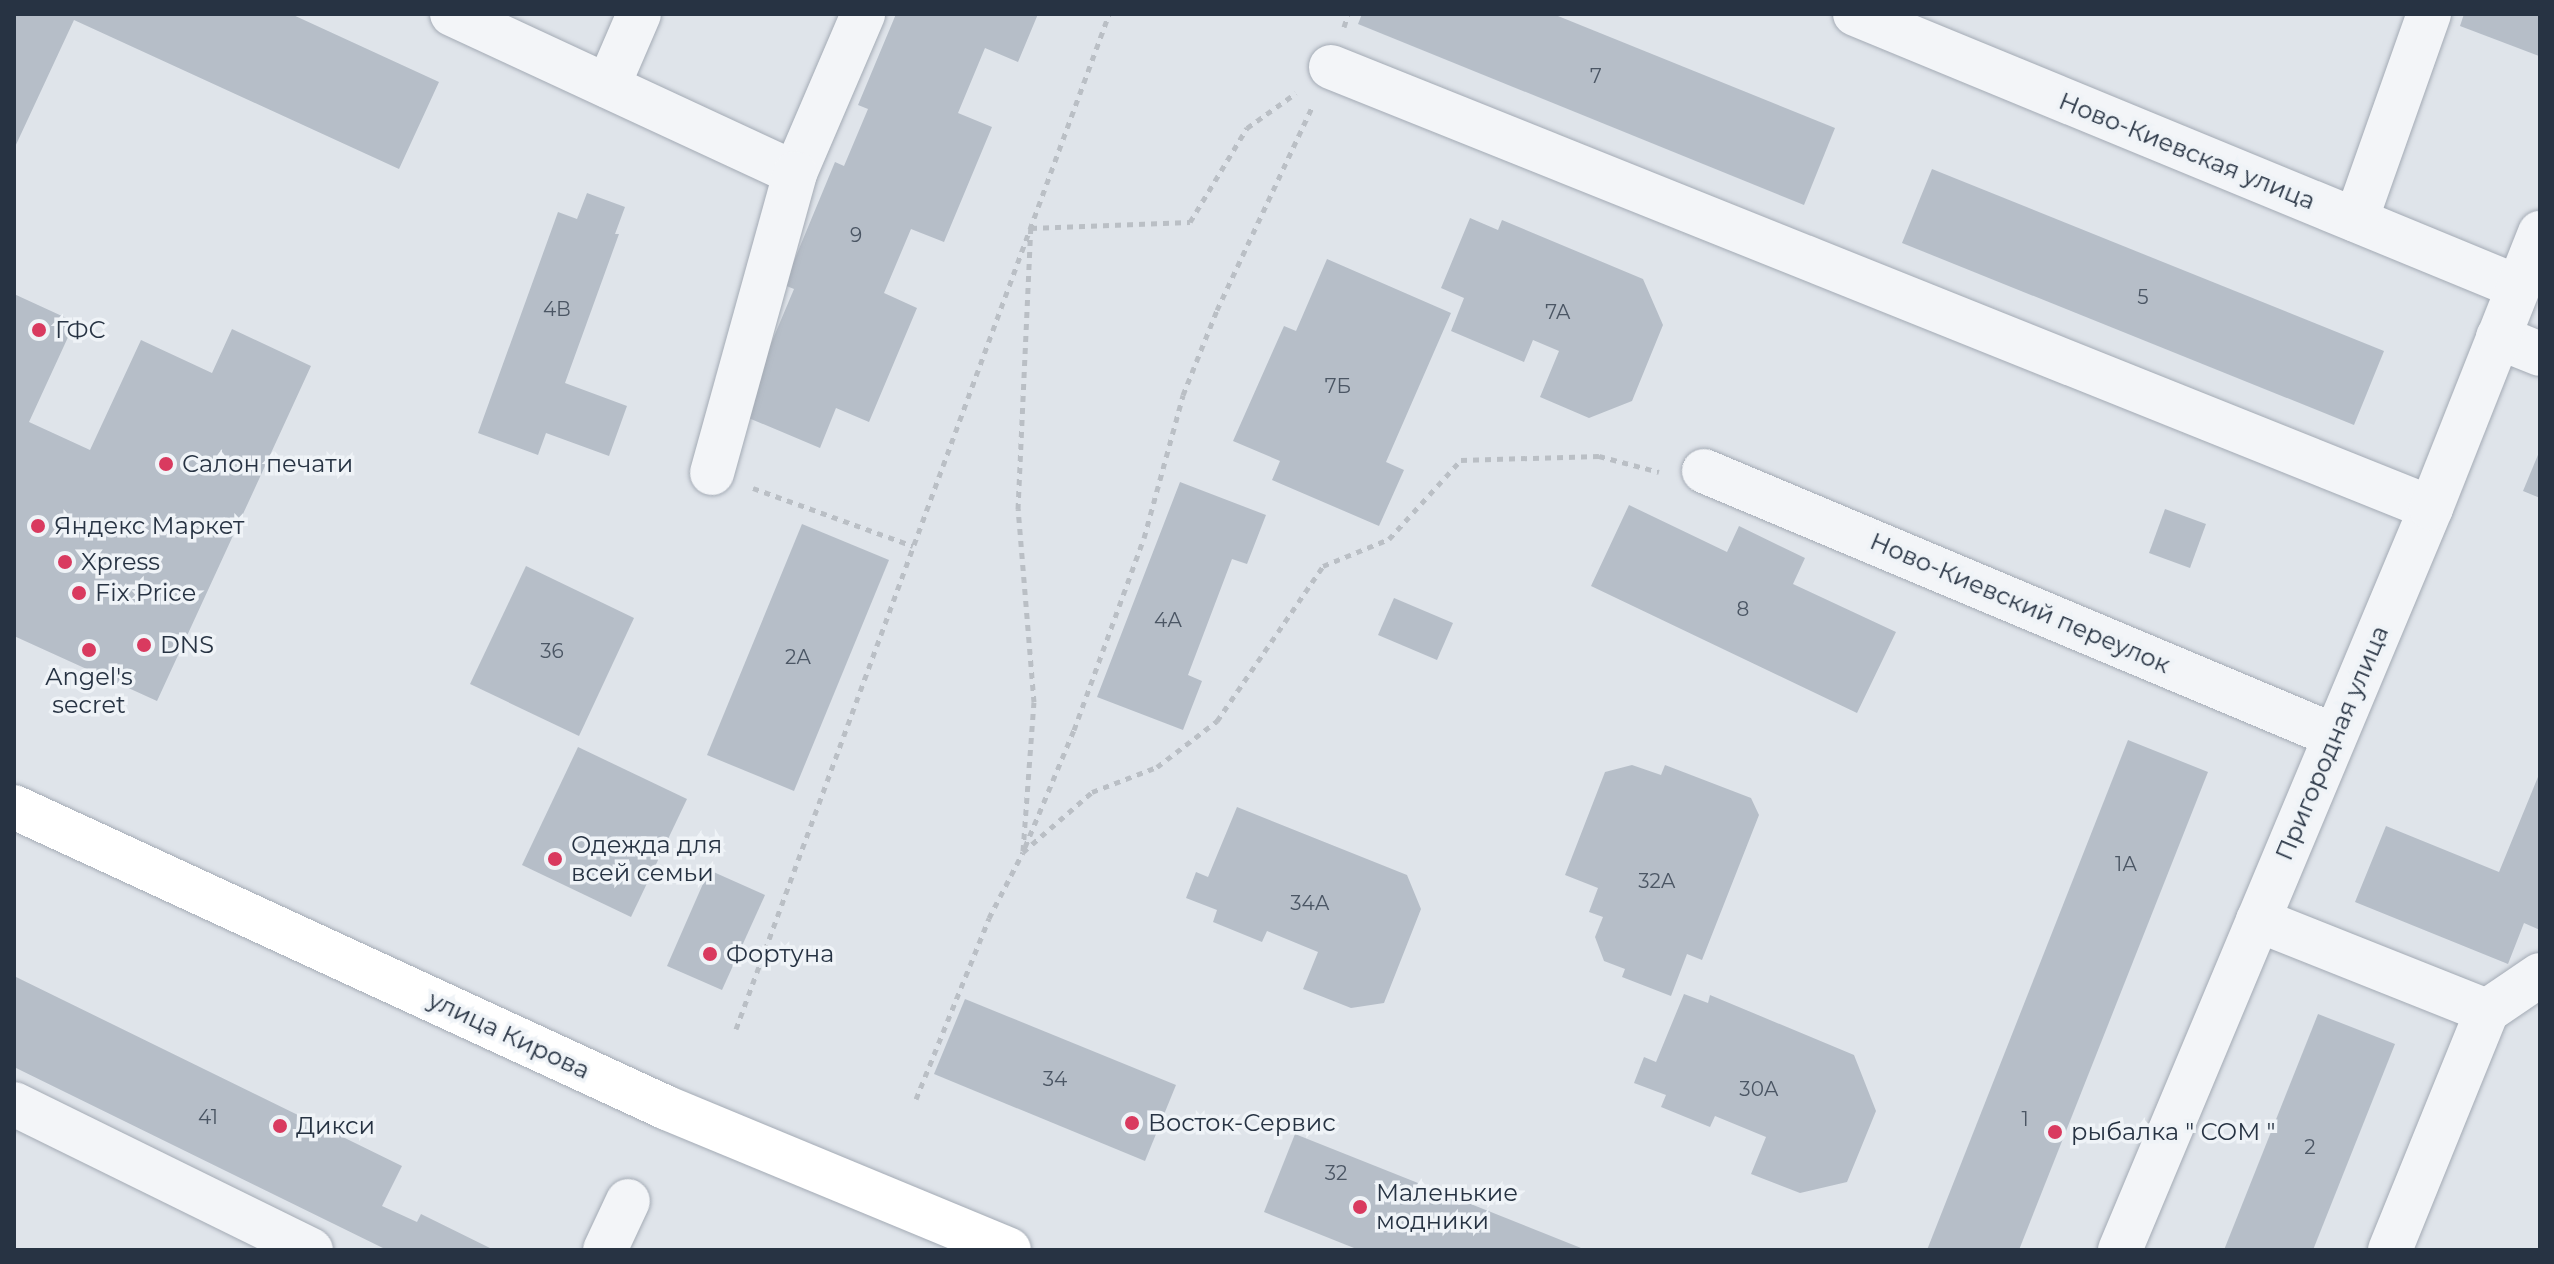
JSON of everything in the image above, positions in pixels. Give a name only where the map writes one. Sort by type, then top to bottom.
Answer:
[{"type":"main road","name":"улица Кирова","points":[[14,807],[667,1108],[1009,1250]]},
{"type":"street","points":[[452,14],[795,173]]},
{"type":"street","points":[[608,86],[639,14]]},
{"type":"street","points":[[712,473],[795,173],[863,14]]},
{"type":"street","name":"Ново-Киевская улица","points":[[1855,14],[2518,287]]},
{"type":"street","points":[[2356,220],[2429,14]]},
{"type":"street","points":[[1331,67],[2431,508]]},
{"type":"street","name":"Пригородная улица","points":[[2120,1250],[2431,508],[2540,233]]},
{"type":"street","points":[[2498,337],[2540,354]]},
{"type":"street","name":"Ново-Киевский переулок","points":[[1704,471],[2335,736]]},
{"type":"street","points":[[2258,920],[2487,1011]]},
{"type":"street","points":[[2390,1250],[2487,1011],[2540,975]]},
{"type":"street","points":[[14,1104],[311,1250]]},
{"type":"street","points":[[605,1250],[628,1201]]},
{"type":"path","points":[[736,1029],[1109,14]]},
{"type":"path","points":[[916,1099],[989,918],[1023,852],[1074,730],[1144,538],[1183,395],[1217,310],[1331,67],[1348,14]]},
{"type":"path","points":[[1031,228],[1190,222],[1247,128],[1331,67]]},
{"type":"path","points":[[1023,852],[1034,702],[1018,509],[1031,228]]},
{"type":"path","points":[[1023,852],[1092,792],[1157,767],[1217,721],[1323,566],[1389,539],[1461,460],[1599,456],[1651,472],[1704,471]]},
{"type":"path","points":[[712,473],[913,546]]},
{"type":"building","points":[[14,14],[291,14],[439,82],[399,169],[74,20],[14,149]]},
{"type":"building","points":[[896,14],[1038,14],[1018,62],[985,48],[958,113],[992,127],[944,242],[911,229],[884,293],[917,308],[869,422],[836,408],[820,448],[732,411],[760,342],[770,346],[794,289],[784,285],[835,162],[844,166],[868,109],[858,105]]},
{"type":"building","points":[[1362,14],[1553,14],[1835,128],[1804,205],[1358,24]]},
{"type":"building","points":[[2464,14],[2540,14],[2539,56],[2460,26]]},
{"type":"building","points":[[1932,169],[2384,351],[2354,425],[1902,243]]},
{"type":"building","points":[[587,193],[625,207],[615,234],[619,234],[565,383],[627,406],[609,456],[546,433],[538,455],[478,433],[558,212],[577,219]]},
{"type":"building","points":[[1470,218],[1498,230],[1502,220],[1643,279],[1663,325],[1632,401],[1589,418],[1540,397],[1559,351],[1533,340],[1524,362],[1451,331],[1464,298],[1441,288]]},
{"type":"building","points":[[1327,259],[1451,313],[1386,462],[1404,470],[1379,526],[1272,480],[1280,461],[1233,441],[1284,326],[1296,331]]},
{"type":"building","points":[[14,294],[75,322],[29,422],[90,450],[141,340],[212,373],[232,329],[311,366],[157,701],[14,636]]},
{"type":"building","points":[[2540,450],[2540,498],[2523,491]]},
{"type":"building","points":[[1180,482],[1266,515],[1247,564],[1232,559],[1188,675],[1202,681],[1183,730],[1097,697]]},
{"type":"building","points":[[1629,505],[1727,552],[1739,526],[1805,558],[1793,584],[1896,632],[1857,713],[1591,586]]},
{"type":"building","points":[[2165,509],[2206,524],[2190,568],[2149,553]]},
{"type":"building","points":[[802,524],[889,560],[794,791],[707,755]]},
{"type":"building","points":[[526,566],[634,618],[579,736],[470,684]]},
{"type":"building","points":[[1394,598],[1453,623],[1437,660],[1378,635]]},
{"type":"building","points":[[2128,740],[2208,772],[2019,1250],[1927,1250]]},
{"type":"building","points":[[578,747],[687,799],[631,917],[522,865]]},
{"type":"building","points":[[1632,765],[1661,775],[1665,765],[1751,798],[1759,815],[1702,960],[1687,954],[1671,996],[1622,977],[1625,969],[1604,961],[1595,937],[1603,917],[1589,912],[1598,888],[1565,875],[1605,772]]},
{"type":"building","points":[[2540,772],[2540,930],[2524,923],[2508,964],[2355,902],[2386,826],[2499,872]]},
{"type":"building","points":[[1237,807],[1407,875],[1421,909],[1384,1003],[1351,1008],[1303,989],[1318,952],[1267,931],[1262,942],[1213,922],[1217,910],[1186,898],[1196,872],[1208,877]]},
{"type":"building","points":[[709,870],[765,895],[722,990],[667,966]]},
{"type":"building","points":[[14,976],[402,1166],[382,1206],[417,1222],[421,1214],[494,1250],[387,1250],[14,1067]]},
{"type":"building","points":[[1684,994],[1708,1003],[1710,995],[1854,1055],[1876,1111],[1847,1182],[1800,1193],[1751,1174],[1766,1137],[1715,1116],[1710,1127],[1661,1107],[1666,1095],[1634,1083],[1644,1057],[1656,1062]]},
{"type":"building","points":[[965,999],[1176,1085],[1145,1161],[934,1074]]},
{"type":"building","points":[[2318,1014],[2395,1044],[2313,1250],[2224,1250]]},
{"type":"building","points":[[1295,1134],[1586,1250],[1359,1250],[1264,1212]]},
{"type":"place","name":"ГФС","points":[[39,330]]},
{"type":"place","name":"Салон печати","points":[[166,464]]},
{"type":"place","name":"Яндекс Маркет","points":[[38,526]]},
{"type":"place","name":"Xpress","points":[[65,562]]},
{"type":"place","name":"Fix Price","points":[[79,593]]},
{"type":"place","name":"DNS","points":[[144,645]]},
{"type":"place","name":"Angel's secret","points":[[89,650]]},
{"type":"place","name":"Одежда для всей семьи","points":[[555,859]]},
{"type":"place","name":"Фортуна","points":[[710,954]]},
{"type":"place","name":"Восток-Сервис","points":[[1132,1123]]},
{"type":"place","name":"Дикси","points":[[280,1126]]},
{"type":"place","name":"рыбалка \" СОМ \"","points":[[2055,1132]]},
{"type":"place","name":"Маленькие модники","points":[[1360,1207]]}]
